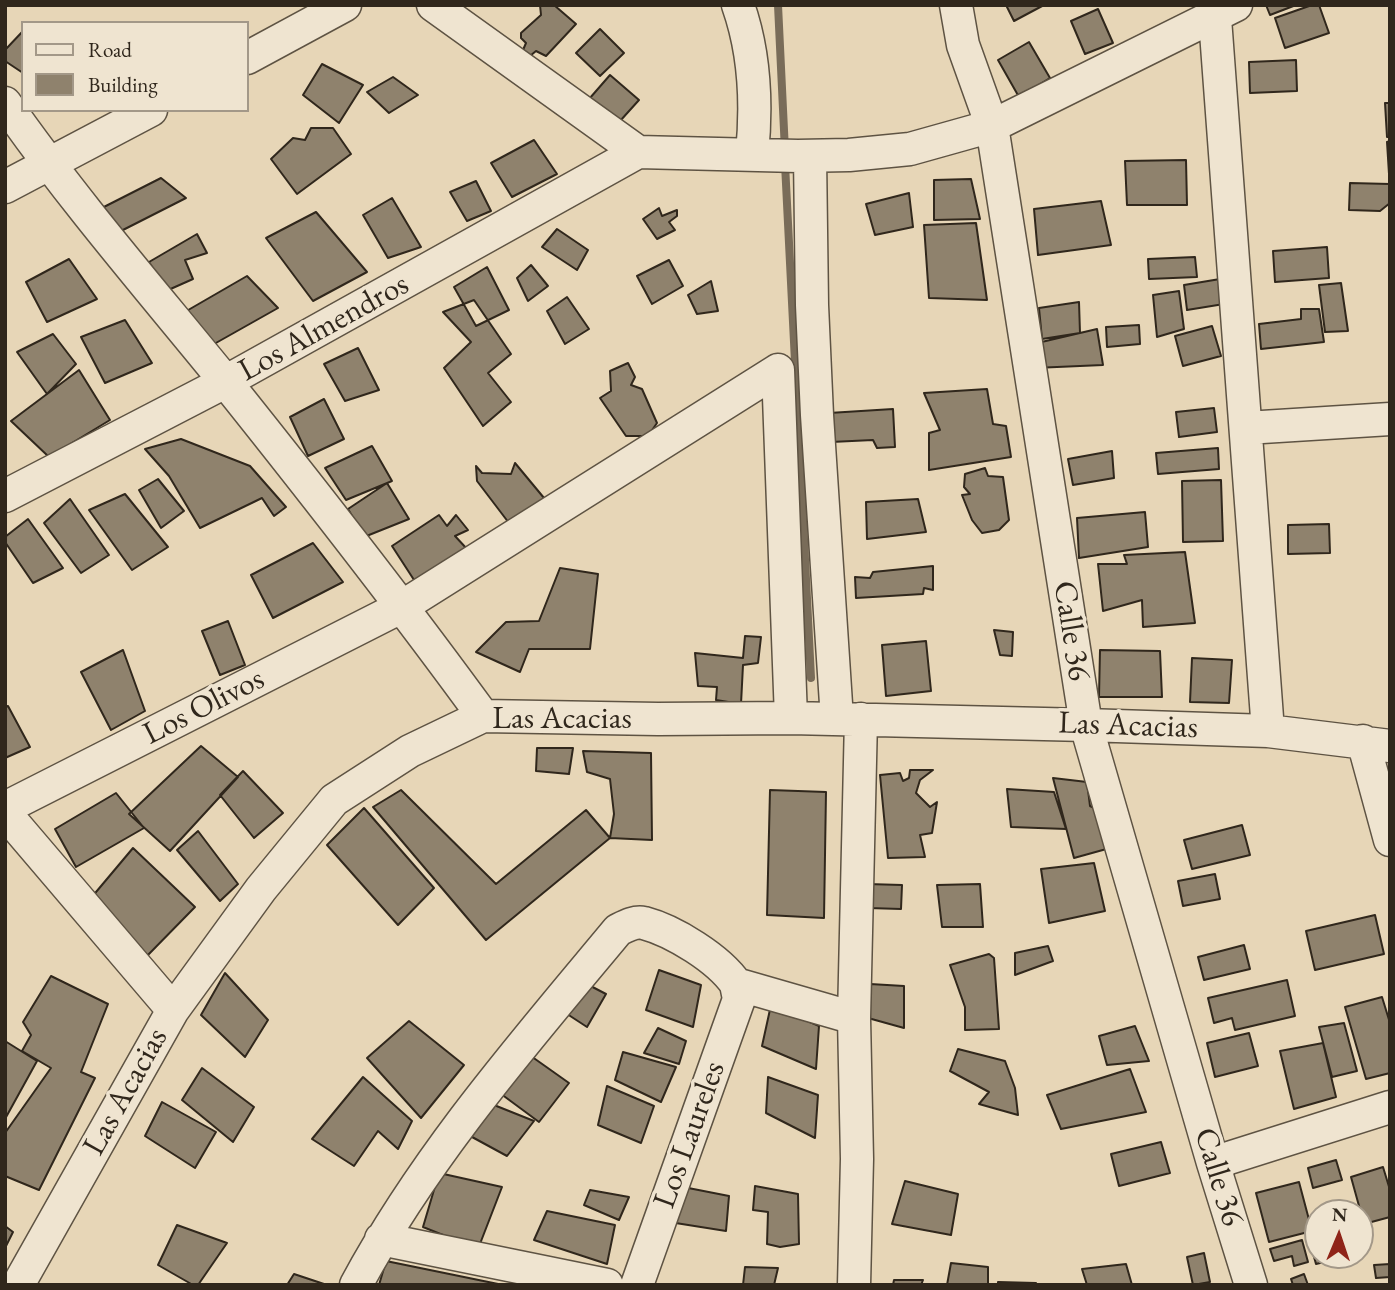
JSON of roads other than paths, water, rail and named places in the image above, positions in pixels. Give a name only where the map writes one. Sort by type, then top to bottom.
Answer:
[{"type":"street","points":[[248,57],[345,5]]},
{"type":"street","points":[[433,5],[638,152],[782,155],[910,149],[992,125],[1222,9],[1246,428],[1268,731]]},
{"type":"street","points":[[738,5],[754,74],[754,129],[782,155],[812,305],[816,401],[849,719],[857,1158],[855,1285]]},
{"type":"street","name":"Calle 36","points":[[956,5],[962,45],[992,125],[1086,725],[1251,1285]]},
{"type":"street","points":[[5,103],[49,166],[403,606],[483,716]]},
{"type":"street","points":[[5,187],[147,112]]},
{"type":"street","name":"Los Almendros","points":[[5,496],[225,382],[638,152]]},
{"type":"street","name":"Los Olivos","points":[[5,811],[403,606],[778,370],[791,718]]},
{"type":"street","points":[[1246,428],[1390,419]]},
{"type":"street","name":"Las Acacias","points":[[18,1285],[173,1010],[261,889],[334,800],[410,751],[483,716],[791,718],[1086,725],[1268,731],[1376,744]]},
{"type":"street","points":[[1376,744],[1390,841]]},
{"type":"street","points":[[5,811],[173,1010]]},
{"type":"street","points":[[356,1285],[381,1239],[481,1095],[618,930],[629,924],[642,923],[675,937],[727,970],[736,984],[854,1017]]},
{"type":"street","name":"Los Laureles","points":[[637,1285],[738,999],[736,984]]},
{"type":"street","points":[[1213,1163],[1390,1107]]},
{"type":"street","points":[[381,1239],[607,1285]]},
{"type":"waterway","points":[[778,5],[785,151]]},
{"type":"waterway","points":[[785,164],[811,678]]}]
